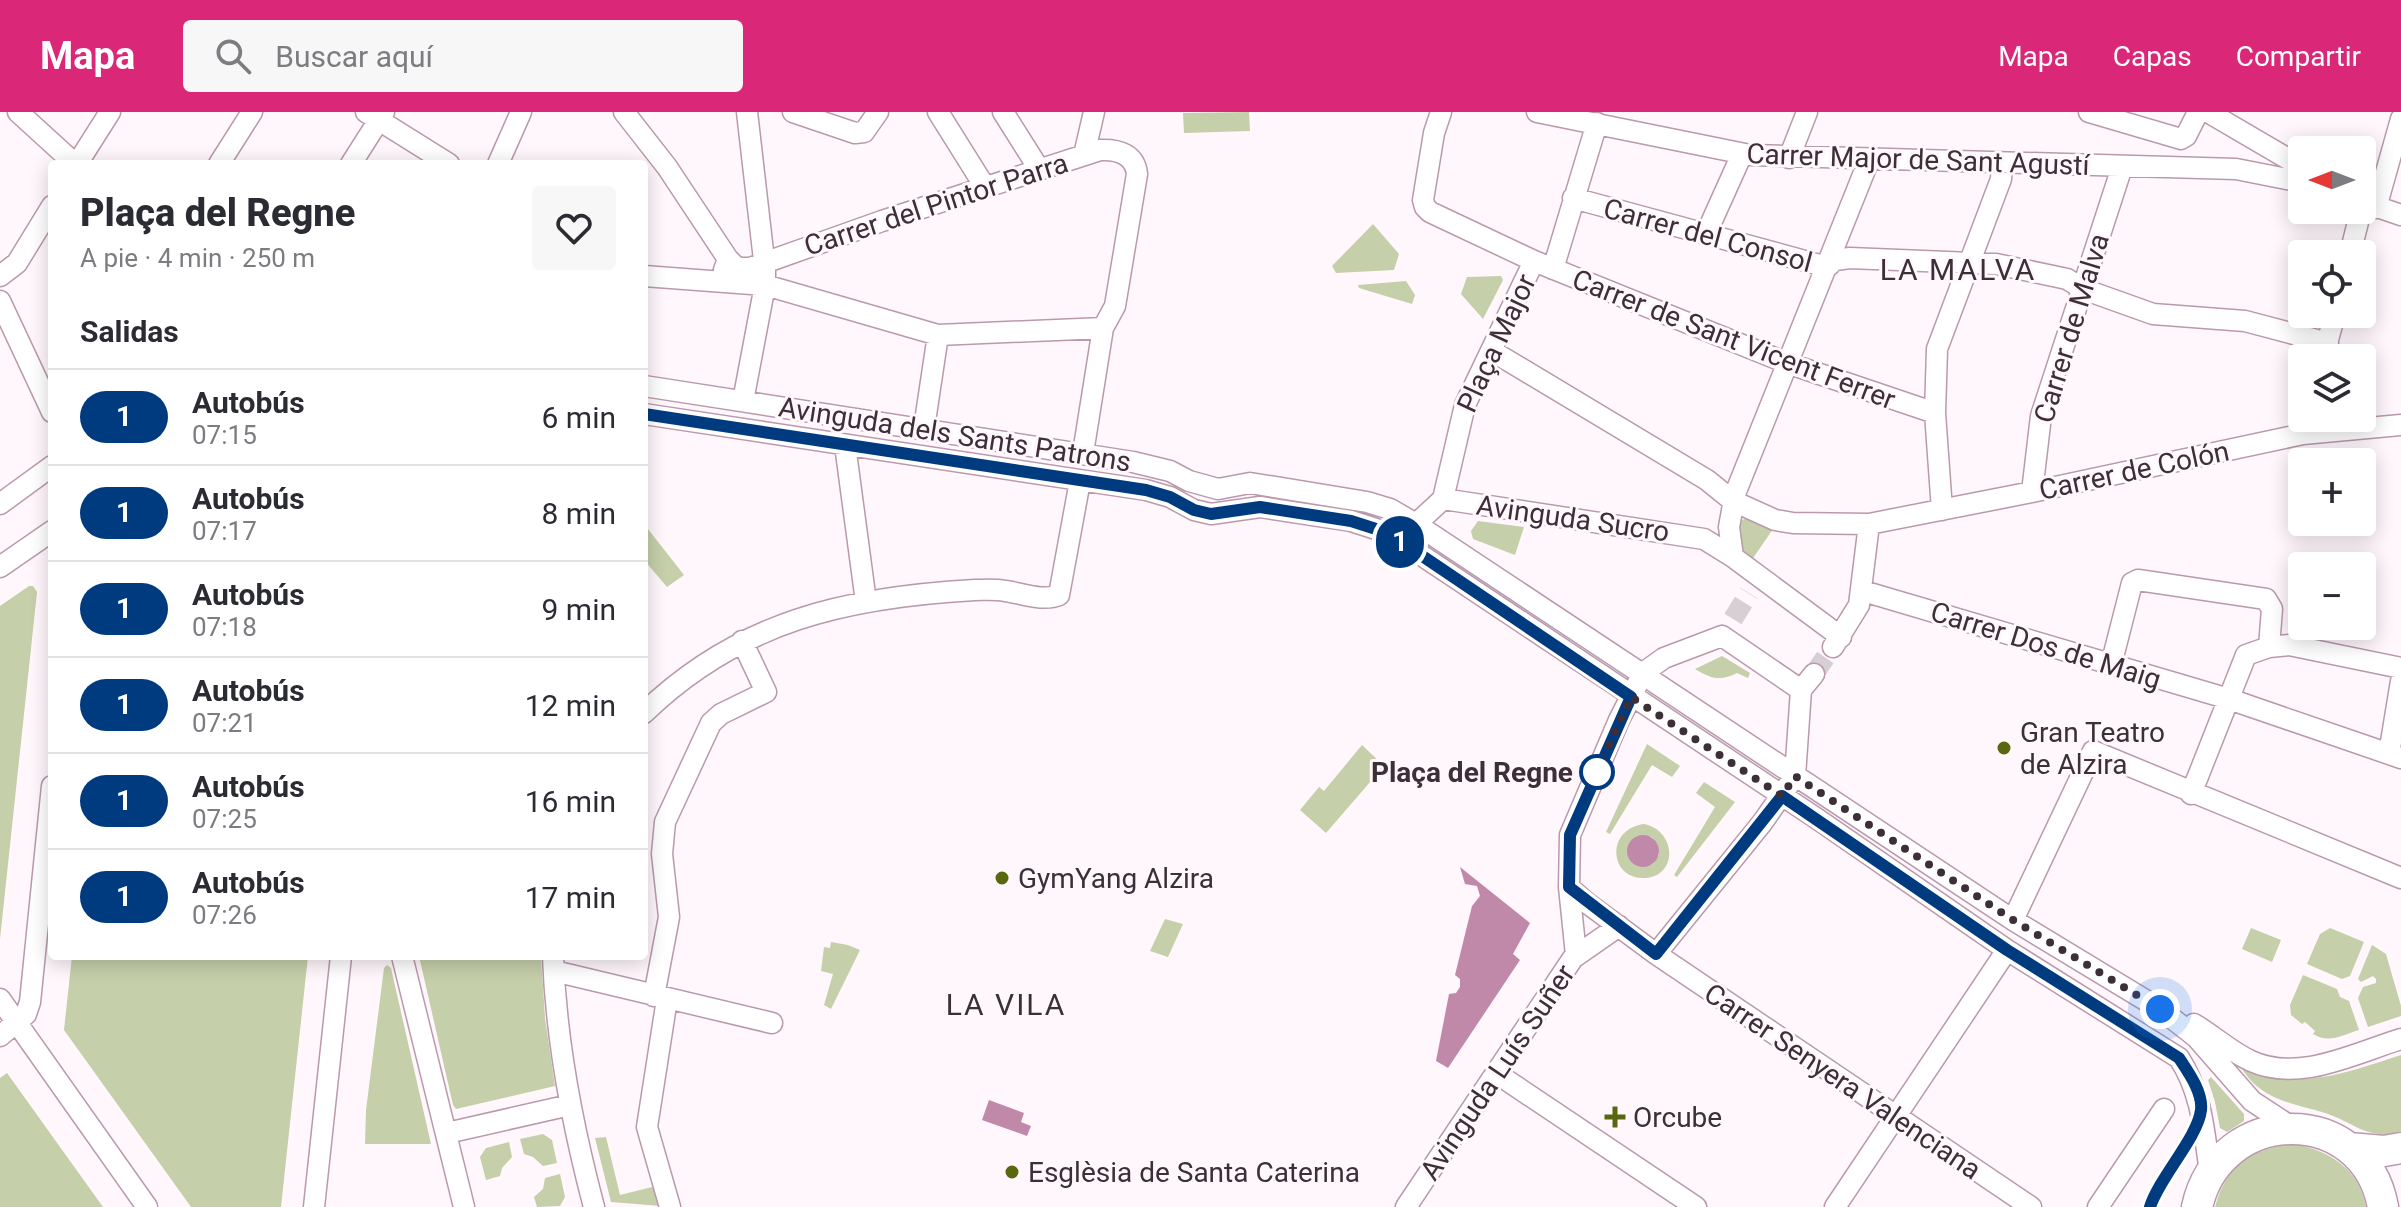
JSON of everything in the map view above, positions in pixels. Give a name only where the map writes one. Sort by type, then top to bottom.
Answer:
[{"type":"main road","points":[[2197,1207],[2210,1172],[2237,1144],[2273,1129],[2293,1128],[2322,1133],[2349,1148],[2376,1182],[2383,1207]]},
{"type":"main road","points":[[2349,1148],[2384,1151],[2401,1148]]},
{"type":"street","points":[[18,112],[72,160]]},
{"type":"street","points":[[79,160],[110,112]]},
{"type":"street","points":[[222,160],[252,112]]},
{"type":"street","points":[[500,160],[521,112]]},
{"type":"street","points":[[624,112],[667,167],[728,259],[720,280]]},
{"type":"street","points":[[743,401],[765,285],[747,112]]},
{"type":"street","points":[[793,112],[855,133],[864,132],[878,112]]},
{"type":"street","points":[[938,112],[985,187]]},
{"type":"street","points":[[1003,112],[1039,169]]},
{"type":"street","points":[[1084,155],[1094,112]]},
{"type":"street","name":"Plaça Major","points":[[1441,112],[1434,133],[1423,200],[1425,207],[1543,265],[1492,351],[1460,420],[1443,499]]},
{"type":"street","name":"Carrer Major de Sant Agustí","points":[[1537,112],[1742,154],[1789,158],[2236,169],[2288,179]]},
{"type":"street","points":[[1789,158],[1807,112]]},
{"type":"street","points":[[2089,112],[2181,139],[2186,136],[2198,112]]},
{"type":"street","points":[[2208,112],[2288,159]]},
{"type":"street","points":[[353,160],[376,115],[443,160]]},
{"type":"street","points":[[2376,179],[2401,119]]},
{"type":"street","points":[[1543,265],[1573,198],[1597,123]]},
{"type":"street","name":"Carrer del Pintor Parra","points":[[728,259],[741,269],[1100,150],[1123,153],[1136,162],[1137,174],[1115,306],[1103,328]]},
{"type":"street","points":[[1706,234],[1742,154]]},
{"type":"street","points":[[1733,557],[1729,536],[1733,501],[1787,363],[1834,262],[1869,160]]},
{"type":"street","points":[[1942,510],[1935,363],[1939,341],[2001,179],[2002,164]]},
{"type":"street","name":"Carrer de Malva","points":[[2032,492],[2039,425],[2122,167]]},
{"type":"street","name":"Carrer del Consol","points":[[1573,198],[1706,234],[1834,262],[1996,264],[2059,277],[2153,314],[2245,321],[2309,344]]},
{"type":"street","points":[[2376,208],[2401,215]]},
{"type":"street","points":[[0,276],[17,263],[48,213]]},
{"type":"street","name":"Carrer de Sant Vicent Ferrer","points":[[1543,265],[1787,363],[1935,413]]},
{"type":"street","points":[[648,276],[765,285],[938,335],[1103,328],[1083,453]]},
{"type":"street","points":[[0,301],[48,403]]},
{"type":"street","points":[[924,428],[938,335]]},
{"type":"street","name":"Carrer de Colón","points":[[1492,351],[1698,474],[1733,501],[1784,522],[1869,524],[2032,492],[2288,430]]},
{"type":"street","name":"Avinguda dels Sants Patrons","points":[[648,387],[1152,465],[1218,489],[1250,483],[1367,502],[1390,509],[1643,673],[2013,920],[2160,1009]]},
{"type":"street","name":"Avinguda dels Sants Patrons","points":[[648,415],[1159,493],[1194,510],[1211,514],[1260,507],[1369,526],[1412,549],[2007,950],[2179,1058],[2198,1096],[2210,1172]]},
{"type":"street","name":"Carrer de Colón","points":[[2376,425],[2401,425]]},
{"type":"street","points":[[845,445],[866,602]]},
{"type":"street","points":[[0,504],[48,469]]},
{"type":"street","points":[[648,710],[680,683],[742,641],[792,620],[917,593],[985,590],[1050,598],[1059,595],[1080,481]]},
{"type":"street","name":"Avinguda Sucro","points":[[1416,524],[1443,499],[1695,536],[1733,557],[1754,585],[1836,642],[1859,605],[1863,591]]},
{"type":"street","points":[[1863,591],[1869,524]]},
{"type":"street","points":[[0,567],[48,538]]},
{"type":"street","points":[[2111,665],[2132,583],[2138,580],[2266,599],[2272,609],[2269,647]]},
{"type":"street","name":"Carrer Dos de Maig","points":[[1863,591],[2229,699],[2395,756]]},
{"type":"street","points":[[1727,628],[1808,682],[1795,776],[1656,954],[1569,887],[1570,835],[1643,673],[1664,658],[1727,628]]},
{"type":"street","points":[[670,1207],[647,1127],[669,917],[662,854],[665,822],[711,723],[721,714],[766,692],[742,641]]},
{"type":"street","points":[[2191,794],[2246,655],[2269,647],[2289,645],[2401,668]]},
{"type":"street","points":[[2395,756],[2401,681]]},
{"type":"street","points":[[2013,920],[2093,751],[2401,878]]},
{"type":"street","points":[[0,1036],[26,1014],[30,1002],[48,824]]},
{"type":"street","name":"Avinguda Luís Suñer","points":[[1406,1207],[1576,955],[1569,887]]},
{"type":"street","points":[[1576,955],[1619,926]]},
{"type":"street","points":[[1835,1207],[2007,950]]},
{"type":"street","name":"Carrer Senyera Valenciana","points":[[1656,954],[2031,1207]]},
{"type":"street","points":[[314,1207],[341,960]]},
{"type":"street","points":[[403,960],[464,1207]]},
{"type":"street","points":[[594,1207],[560,1055],[554,964],[660,997],[772,1023]]},
{"type":"street","points":[[0,988],[15,985],[32,976]]},
{"type":"street","points":[[0,999],[147,1207]]},
{"type":"street","points":[[2160,1009],[2197,1025],[2249,1061],[2282,1070],[2313,1067],[2401,1039]]},
{"type":"street","points":[[2160,1009],[2196,1037],[2252,1101],[2293,1128]]},
{"type":"street","points":[[1496,1073],[1696,1207]]},
{"type":"street","points":[[447,1133],[570,1105]]},
{"type":"street","points":[[2098,1207],[2164,1109]]},
{"type":"green space","points":[[1249,112],[1250,131],[1184,133],[1183,113]]},
{"type":"green space","points":[[1373,224],[1399,254],[1394,270],[1336,273],[1332,266]]},
{"type":"green space","points":[[1501,276],[1503,280],[1483,319],[1461,294],[1467,277]]},
{"type":"green space","points":[[1406,281],[1415,295],[1412,304],[1359,288],[1358,285]]},
{"type":"green space","points":[[1747,518],[1773,529],[1749,564],[1739,538],[1742,520]]},
{"type":"green space","points":[[1478,521],[1524,527],[1515,555],[1473,539],[1471,531]]},
{"type":"green space","points":[[648,529],[684,575],[667,587],[648,565]]},
{"type":"green space","points":[[29,586],[37,592],[0,939],[0,606]]},
{"type":"green space","points":[[1722,656],[1750,673],[1748,678],[1737,673],[1715,678],[1695,669]]},
{"type":"green space","points":[[1647,744],[1680,766],[1672,777],[1652,765],[1610,834],[1606,832]]},
{"type":"green space","points":[[1362,745],[1384,766],[1326,833],[1300,810],[1319,787],[1324,791]]},
{"type":"green space","points":[[1704,782],[1735,802],[1677,877],[1674,875],[1715,807],[1696,793]]},
{"type":"green space","points":[[1644,824],[1655,828],[1668,844],[1668,862],[1656,875],[1645,878],[1633,876],[1624,871],[1619,863],[1616,854],[1618,844],[1631,828]],"holes":[[[1637,836],[1652,837],[1658,845],[1659,855],[1653,864],[1643,867],[1629,843]]]},
{"type":"green space","points":[[1165,919],[1183,924],[1168,957],[1150,951]]},
{"type":"green space","points":[[2251,928],[2281,940],[2272,962],[2242,949]]},
{"type":"green space","points":[[2330,928],[2364,942],[2350,976],[2342,979],[2307,964],[2320,934]]},
{"type":"green space","points":[[831,942],[860,950],[831,1009],[824,1005],[833,974],[821,971],[824,947],[830,948]]},
{"type":"green space","points":[[2372,945],[2386,954],[2401,1016],[2368,1027],[2358,998],[2363,987],[2376,983],[2376,979],[2373,976],[2361,982],[2358,979]]},
{"type":"green space","points":[[72,960],[308,960],[281,1207],[191,1207],[64,1030]]},
{"type":"green space","points":[[420,960],[541,960],[545,1018],[555,1086],[456,1109]]},
{"type":"green space","points":[[387,965],[391,968],[431,1144],[365,1144],[366,1110],[384,968]]},
{"type":"green space","points":[[2303,975],[2337,989],[2340,997],[2349,1001],[2359,1030],[2336,1038],[2319,1037],[2305,1022],[2302,1024],[2291,1015],[2290,1005]]},
{"type":"green space","points":[[2401,1055],[2401,1131],[2390,1134],[2371,1133],[2325,1113],[2278,1099],[2258,1087],[2241,1067],[2283,1078],[2303,1079],[2343,1073]]},
{"type":"green space","points":[[7,1073],[103,1207],[0,1207],[0,1078]]},
{"type":"green space","points":[[2211,1077],[2244,1114],[2244,1121],[2227,1132],[2220,1128],[2208,1080]]},
{"type":"green space","points":[[543,1134],[552,1140],[557,1163],[543,1166],[524,1154],[520,1139]]},
{"type":"green space","points":[[606,1137],[620,1195],[656,1186],[661,1206],[611,1202],[595,1138]]},
{"type":"green space","points":[[509,1142],[512,1157],[502,1168],[500,1176],[486,1180],[480,1157],[486,1148]]},
{"type":"green space","points":[[2295,1144],[2320,1151],[2341,1164],[2357,1182],[2366,1207],[2215,1207],[2227,1180],[2243,1161],[2266,1149]]},
{"type":"green space","points":[[560,1174],[565,1197],[560,1206],[537,1207],[534,1197],[543,1189],[545,1178]]},
{"type":"shaded area","points":[[1643,835],[1654,840],[1659,851],[1654,862],[1643,867],[1632,862],[1627,851],[1632,840]]},
{"type":"shaded area","points":[[1460,867],[1530,923],[1513,954],[1520,960],[1448,1068],[1436,1061],[1449,994],[1456,993],[1460,987],[1460,979],[1455,975],[1472,906],[1480,896],[1477,886],[1465,884]]},
{"type":"shaded area","points":[[989,1100],[1024,1113],[1021,1122],[1031,1126],[1027,1136],[982,1120]]},
{"type":"tunnel","points":[[1733,619],[1749,593]]},
{"type":"tunnel","points":[[1814,674],[1832,648]]},
{"type":"bus line","name":"1","points":[[648,415],[1146,490],[1211,514],[1260,507],[1351,521],[1376,529],[1412,549],[1631,697],[1570,835],[1569,887],[1587,903],[1656,954],[1782,796],[2007,950],[2179,1058],[2191,1077],[2201,1111],[2150,1207]]},
{"type":"place","name":"Gran Teatro de Alzira","points":[[2004,748]]},
{"type":"place","name":"Plaça del Regne","points":[[1597,772]]},
{"type":"place","name":"GymYang Alzira","points":[[1002,878]]},
{"type":"place","name":"Orcube","points":[[1615,1117]]},
{"type":"place","name":"Esglèsia de Santa Caterina","points":[[1012,1172]]},
{"type":"district","name":"LA MALVA","points":[[1958,270]]},
{"type":"district","name":"LA VILA","points":[[1006,1005]]},
{"type":"route","points":[[1597,772],[1594,778],[1631,697],[1782,796],[1795,776],[2013,920],[2160,1009]]}]
